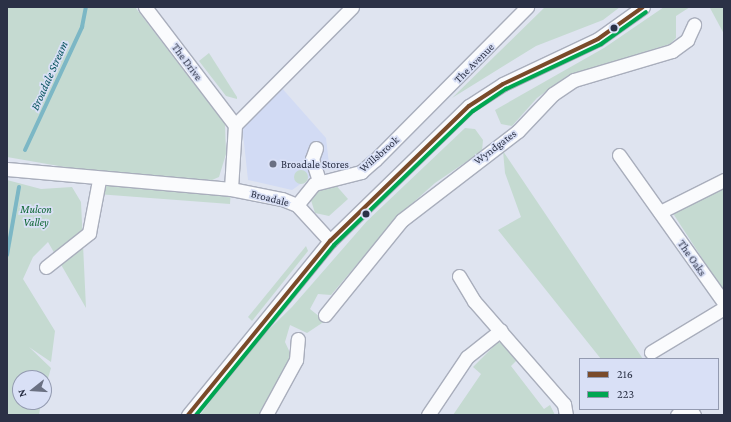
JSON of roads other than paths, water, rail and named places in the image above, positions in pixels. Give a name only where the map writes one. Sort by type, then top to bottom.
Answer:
[{"type":"street","name":"The Drive","points":[[145,7],[232,121]]},
{"type":"street","points":[[224,189],[232,121],[334,26],[352,7]]},
{"type":"street","name":"The Avenue","points":[[419,117],[527,7]]},
{"type":"street","points":[[190,415],[330,241],[469,106],[502,84],[598,39],[643,7]]},
{"type":"street","name":"Wyndgates","points":[[325,315],[402,220],[518,130],[553,94],[574,80],[596,72],[672,51],[687,40],[694,25]]},
{"type":"street","name":"Willsbrook","points":[[319,182],[361,172],[419,117]]},
{"type":"street","points":[[297,205],[319,182],[312,159],[316,148]]},
{"type":"street","name":"The Oaks","points":[[619,155],[724,304]]},
{"type":"street","name":"Broadale","points":[[7,169],[99,180],[224,189],[297,205],[330,241]]},
{"type":"street","points":[[46,267],[89,233],[99,180]]},
{"type":"street","points":[[660,212],[724,180]]},
{"type":"street","points":[[459,276],[474,301],[501,330],[564,404],[566,415]]},
{"type":"street","points":[[651,352],[724,308]]},
{"type":"street","points":[[428,415],[467,357],[501,330]]},
{"type":"street","points":[[266,415],[296,360],[298,339]]},
{"type":"waterway","name":"Broadale Stream","points":[[25,150],[82,27],[86,7]]},
{"type":"waterway","name":"Broadale Stream","points":[[7,255],[19,187]]},
{"type":"place","name":"Broadale Stores","points":[[273,164]]},
{"type":"park label","name":"Mulcon Valley","points":[[36,216]]}]
